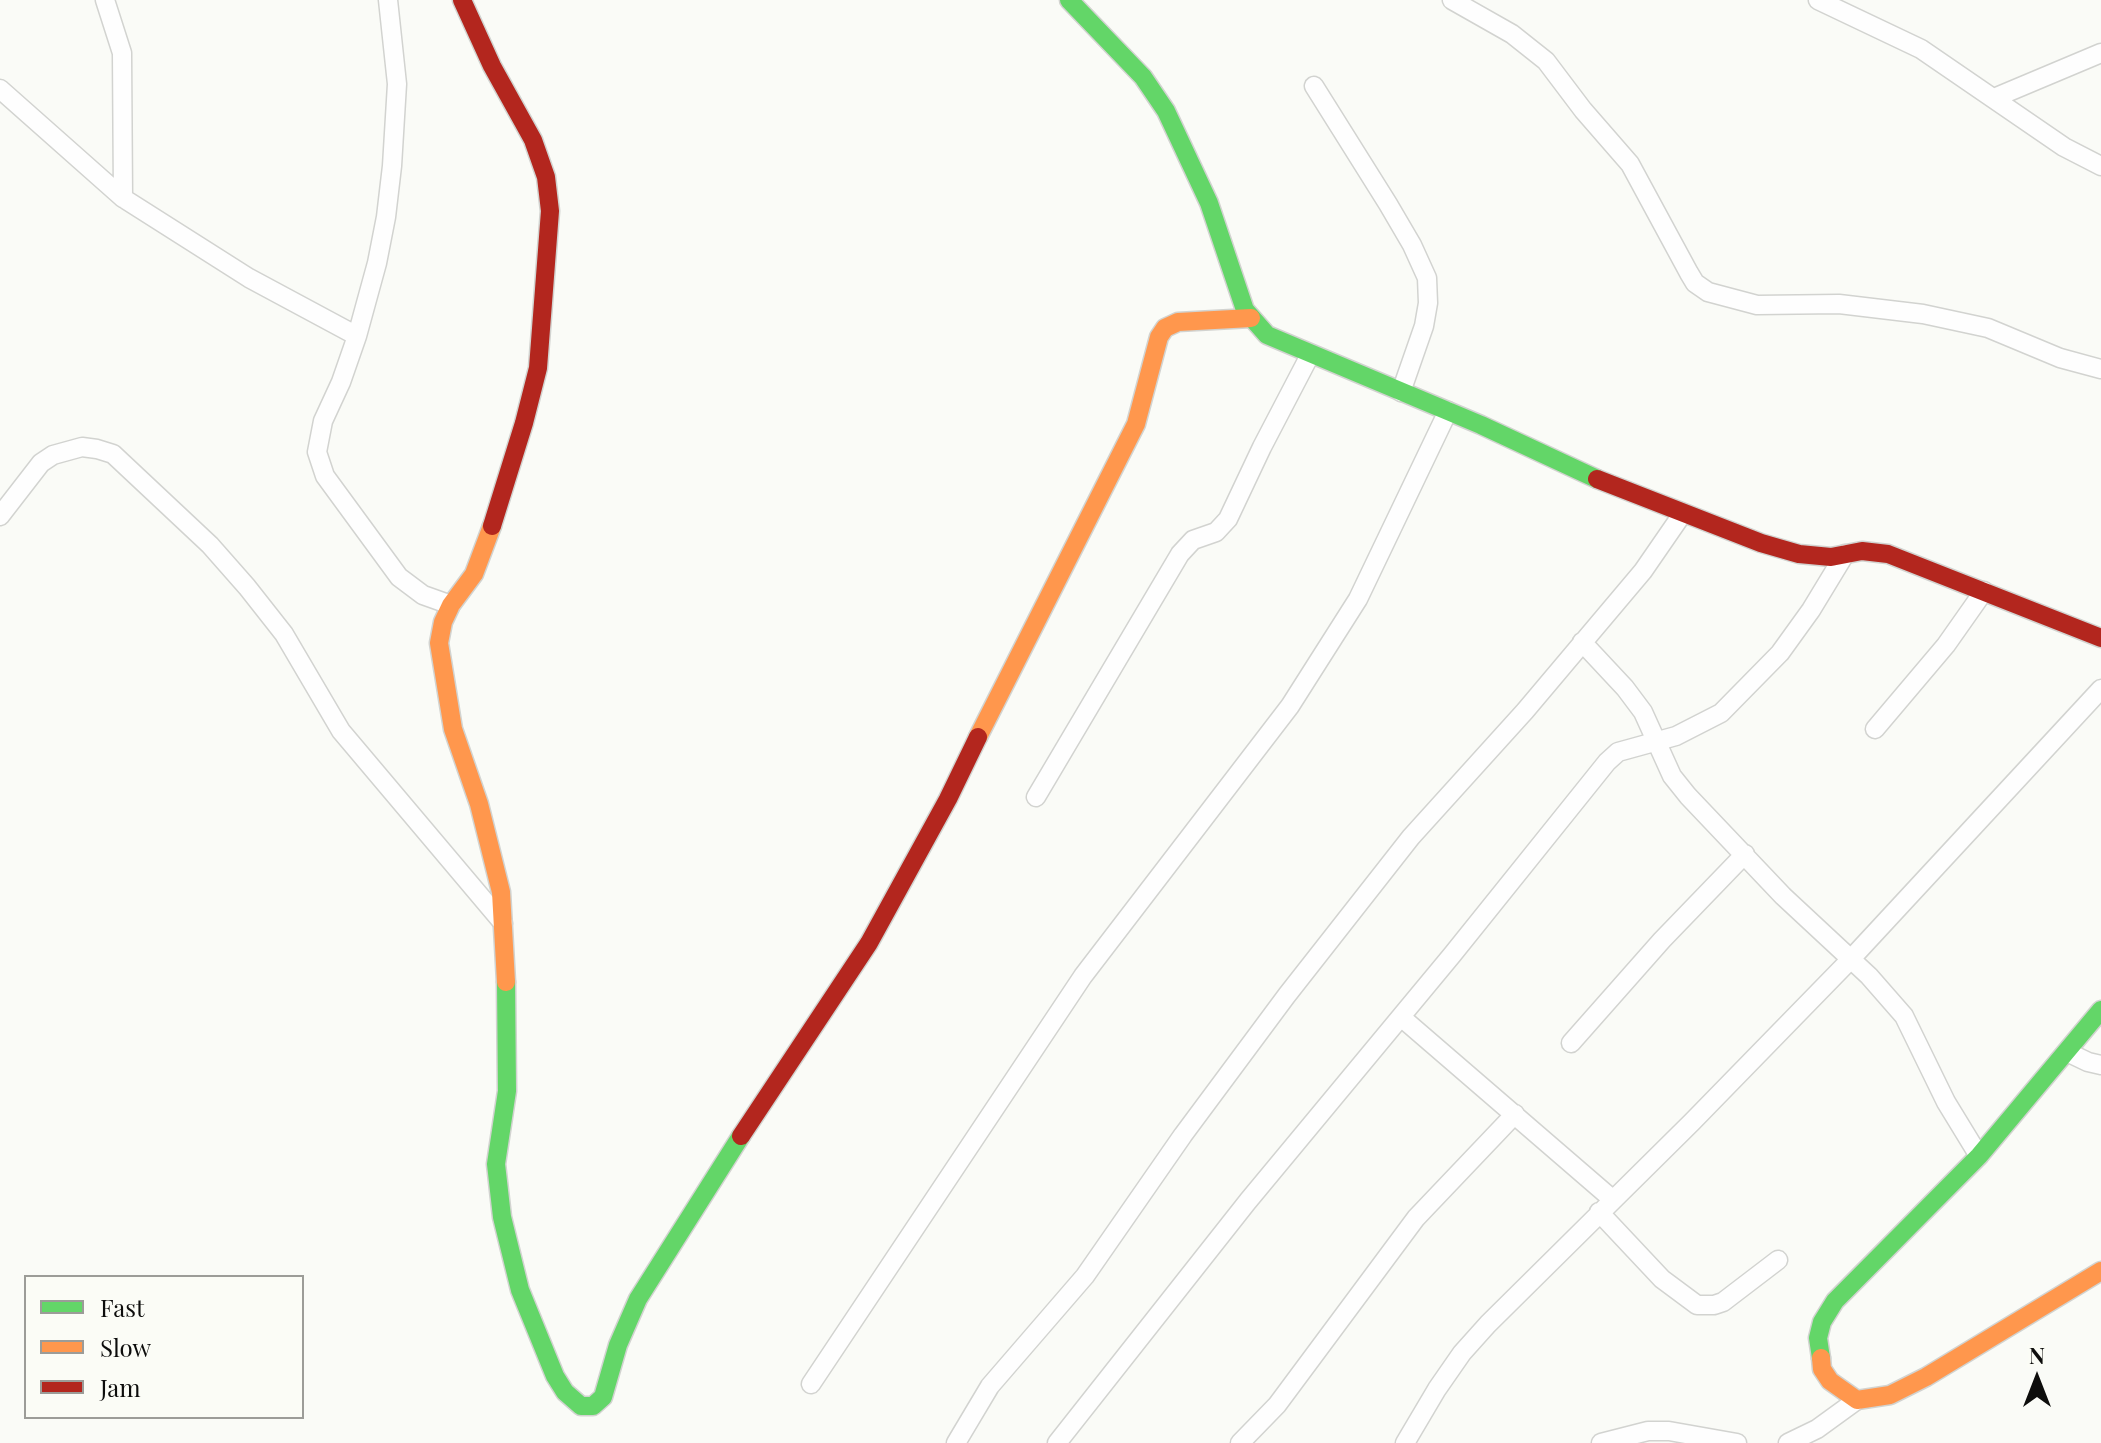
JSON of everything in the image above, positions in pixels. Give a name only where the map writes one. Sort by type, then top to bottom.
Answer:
[{"type":"street","points":[[105,0],[122,53],[123,198]]},
{"type":"street","points":[[388,0],[397,84],[392,166],[377,263],[357,336],[323,421],[317,452],[319,465],[399,577],[423,595],[451,605]]},
{"type":"street","points":[[462,0],[492,66],[533,140],[546,177],[550,211],[538,368],[524,423],[483,554],[474,574],[451,605],[443,622],[439,643],[453,729],[479,804],[497,877],[503,923],[507,1091],[496,1164],[502,1217],[520,1290],[555,1376],[576,1403],[593,1406],[603,1397],[618,1345],[638,1299],[759,1107],[861,956],[948,799],[1032,626],[1136,424],[1159,337],[1165,328],[1178,322],[1251,318]]},
{"type":"street","points":[[1069,0],[1143,77],[1166,111],[1209,203],[1237,291],[1251,318],[1267,335],[1448,411],[1617,488],[1683,513],[1799,554],[1831,557],[1862,551],[1888,554],[2101,638]]},
{"type":"street","points":[[1452,0],[1512,34],[1546,61],[1630,164],[1695,283],[1708,292],[1757,305],[1839,304],[1923,314],[1988,328],[2060,358],[2101,369]]},
{"type":"street","points":[[1818,0],[1921,49],[2064,147],[2101,166]]},
{"type":"street","points":[[1994,98],[2101,53]]},
{"type":"street","points":[[1314,86],[1388,204],[1427,278],[1428,303],[1424,326],[1401,392]]},
{"type":"street","points":[[0,89],[123,198],[249,278],[357,336]]},
{"type":"street","points":[[1036,797],[1180,554],[1193,540],[1216,532],[1228,519],[1310,355]]},
{"type":"street","points":[[811,1384],[1083,976],[1290,706],[1358,599],[1448,411]]},
{"type":"street","points":[[0,516],[41,463],[53,455],[82,447],[113,454],[210,545],[247,587],[284,634],[341,731],[503,923]]},
{"type":"street","points":[[956,1443],[990,1386],[1085,1276],[1183,1135],[1287,995],[1411,837],[1643,571],[1683,513]]},
{"type":"street","points":[[1057,1443],[1248,1201],[1607,762],[1618,752],[1694,729],[1721,713],[1780,653],[1845,554]]},
{"type":"street","points":[[1875,729],[1946,645],[1984,591]]},
{"type":"street","points":[[1582,642],[1643,712],[1672,776],[1783,896],[1849,961],[1869,976],[1904,1016],[1946,1102],[1979,1156]]},
{"type":"street","points":[[1405,1443],[1462,1353],[1522,1288],[1849,961],[2101,689]]},
{"type":"street","points":[[1571,1043],[1662,940],[1745,854]]},
{"type":"street","points":[[1857,1400],[1830,1381],[1822,1369],[1818,1346],[1822,1322],[1835,1301],[1979,1156],[2101,1010]]},
{"type":"street","points":[[1401,1017],[1515,1114],[1606,1206],[1662,1279],[1697,1305],[1723,1302],[1778,1260]]},
{"type":"street","points":[[2067,1052],[2101,1065]]},
{"type":"street","points":[[1240,1443],[1277,1405],[1416,1218],[1515,1114]]},
{"type":"street","points":[[1788,1443],[1817,1429],[1857,1400],[1890,1395],[1908,1387],[2100,1270]]},
{"type":"street","points":[[1601,1443],[1632,1433],[1669,1431],[1737,1443]]},
{"type":"traffic: fast","points":[[1069,0],[1143,77],[1166,111],[1209,203],[1245,310],[1267,335],[1481,425],[1597,479]]},
{"type":"traffic: fast","points":[[506,982],[507,1091],[496,1164],[502,1217],[520,1290],[555,1376],[565,1392],[581,1406],[593,1406],[603,1397],[618,1345],[638,1299],[741,1136]]},
{"type":"traffic: fast","points":[[1821,1358],[1818,1338],[1822,1322],[1835,1301],[1979,1156],[2101,1010]]},
{"type":"traffic: slow","points":[[978,737],[1136,424],[1159,337],[1165,328],[1178,322],[1251,318]]},
{"type":"traffic: slow","points":[[492,526],[474,574],[451,605],[443,622],[439,643],[453,729],[479,804],[501,892],[506,982]]},
{"type":"traffic: slow","points":[[1821,1358],[1822,1369],[1830,1381],[1857,1400],[1890,1395],[1926,1377],[2101,1271]]},
{"type":"traffic: jam","points":[[462,0],[492,66],[533,140],[546,177],[550,211],[538,368],[492,526]]},
{"type":"traffic: jam","points":[[1597,479],[1761,543],[1799,554],[1831,557],[1862,551],[1888,554],[2101,638]]},
{"type":"traffic: jam","points":[[741,1136],[869,943],[948,799],[978,737]]}]
